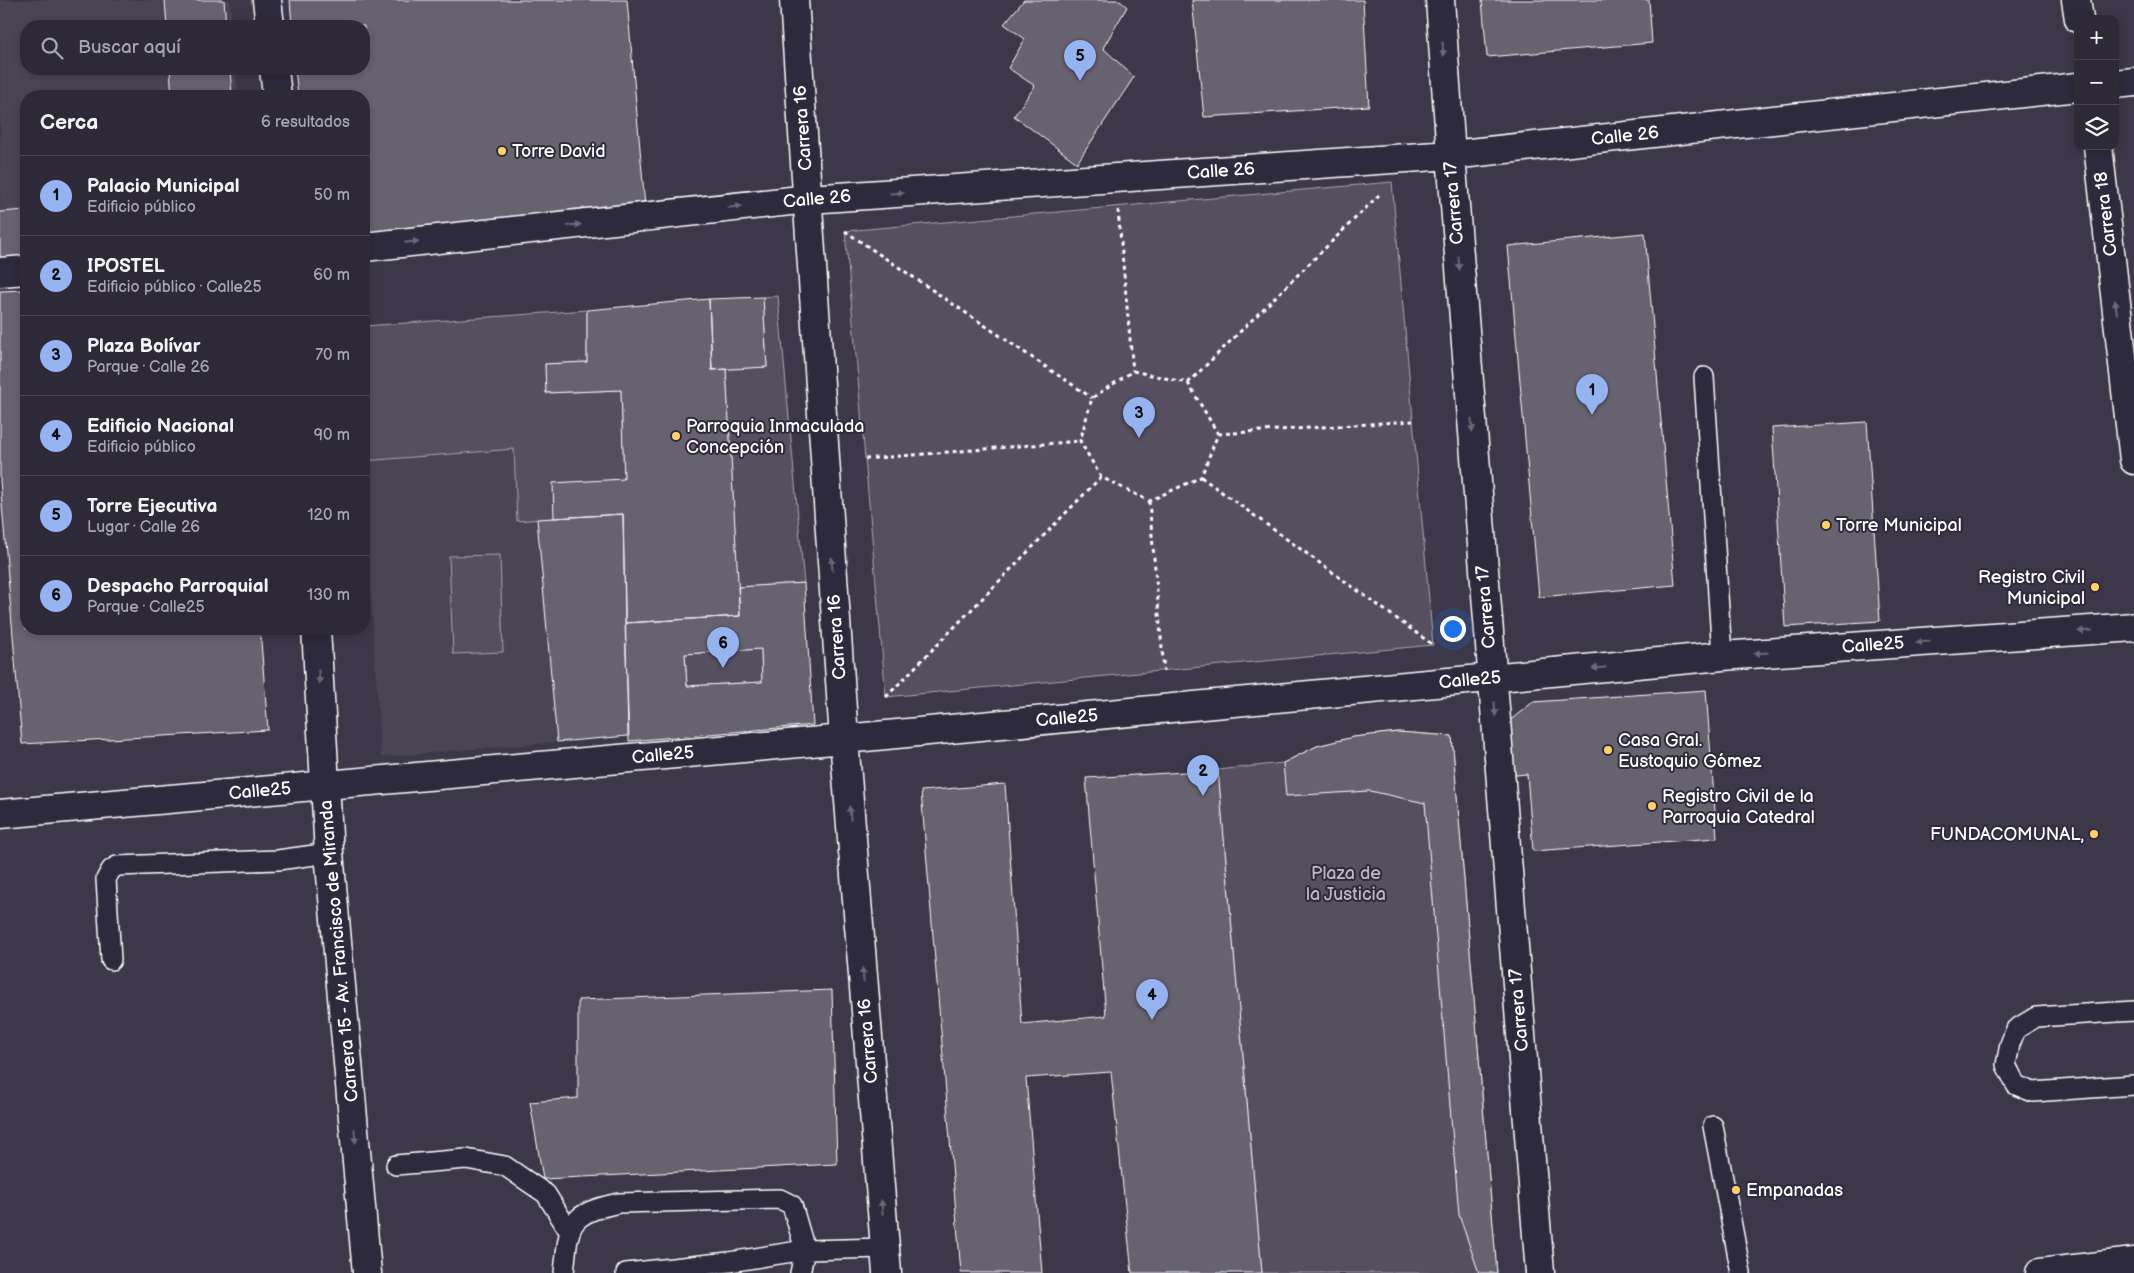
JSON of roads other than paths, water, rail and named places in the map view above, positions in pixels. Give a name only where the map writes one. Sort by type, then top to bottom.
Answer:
[{"type":"street","points":[[267,0],[269,20]]},
{"type":"street","name":"Carrera 16","points":[[794,0],[809,199],[844,739],[886,1260]]},
{"type":"street","name":"Carrera 17","points":[[1440,0],[1450,155],[1540,1273]]},
{"type":"street","points":[[2076,0],[2078,15]]},
{"type":"street","points":[[274,75],[276,90]]},
{"type":"street","points":[[2119,84],[2134,82]]},
{"type":"street","name":"Calle 26","points":[[370,246],[809,199],[1450,155],[2074,87]]},
{"type":"street","name":"Carrera 18","points":[[2098,150],[2134,460]]},
{"type":"street","points":[[0,272],[20,270]]},
{"type":"street","name":"Calle25","points":[[0,814],[844,739],[1722,656],[2134,627]]},
{"type":"street","name":"Carrera 15 - Av. Francisco de Miranda","points":[[316,635],[329,853],[367,1273]]},
{"type":"street","points":[[2040,1273],[2134,1262]]},
{"type":"lane","points":[[1704,377],[1722,656]]},
{"type":"lane","points":[[111,960],[106,879],[111,870],[117,866],[278,860],[329,853]]},
{"type":"lane","points":[[2134,1010],[2036,1017],[2016,1029],[2010,1044],[2006,1065],[2016,1085],[2033,1092],[2134,1085]]},
{"type":"lane","points":[[1713,1126],[1740,1273]]},
{"type":"lane","points":[[396,1165],[466,1159],[505,1166],[546,1194],[569,1231]]},
{"type":"lane","points":[[564,1273],[569,1231],[583,1213],[619,1203],[780,1199],[792,1205],[796,1212],[805,1250],[800,1273]]},
{"type":"lane","points":[[626,1273],[729,1262],[805,1250],[886,1260]]},
{"type":"place","name":"Torre Ejecutiva","points":[[1080,81]]},
{"type":"place","name":"Torre David","points":[[502,151]]},
{"type":"place","name":"Palacio Municipal","points":[[1592,415]]},
{"type":"place","name":"Parroquia Inmaculada Concepción","points":[[676,436]]},
{"type":"place","name":"Plaza Bolívar","points":[[1139,438]]},
{"type":"place","name":"Torre Municipal","points":[[1826,525]]},
{"type":"place","name":"Registro Civil Municipal","points":[[2095,587]]},
{"type":"place","name":"Despacho Parroquial","points":[[723,668]]},
{"type":"place","name":"Casa Gral. Eustoquio Gómez","points":[[1608,750]]},
{"type":"place","name":"IPOSTEL","points":[[1203,796]]},
{"type":"place","name":"Registro Civil de la Parroquia Catedral","points":[[1652,806]]},
{"type":"place","name":"FUNDACOMUNAL,","points":[[2094,834]]},
{"type":"place","name":"Edificio Nacional","points":[[1152,1020]]},
{"type":"place","name":"Empanadas","points":[[1736,1190]]},
{"type":"park label","name":"Plaza de la Justicia","points":[[1346,883]]}]
